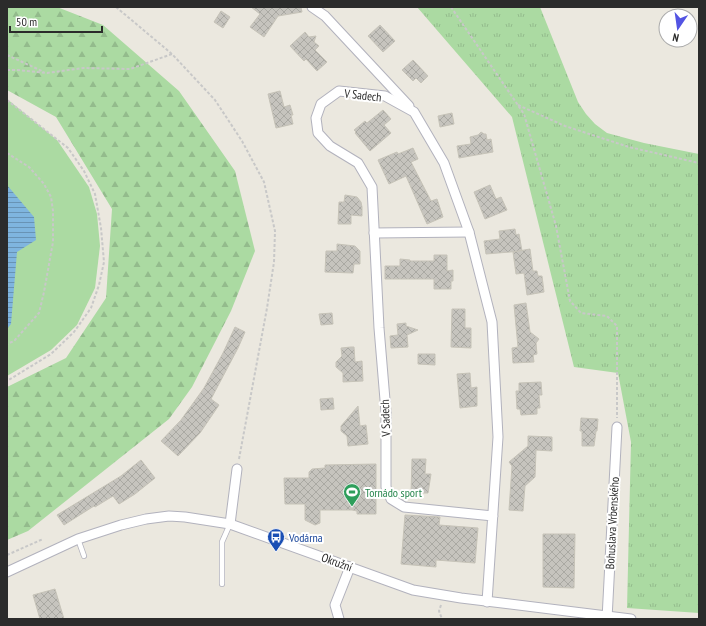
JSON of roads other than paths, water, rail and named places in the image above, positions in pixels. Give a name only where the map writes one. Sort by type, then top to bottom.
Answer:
[{"type":"street","name":"V Sadech","points":[[312,7],[325,16],[414,112],[444,163],[469,232],[492,322],[498,437],[487,602]]},
{"type":"street","name":"V Sadech","points":[[414,112],[385,96],[339,91],[321,104],[316,118],[318,133],[330,146],[358,163],[372,187],[379,328],[386,412],[386,487],[391,499],[404,507],[492,516]]},
{"type":"street","points":[[374,233],[469,232]]},
{"type":"street","name":"Bohuslava Vrbenského","points":[[607,618],[617,427]]},
{"type":"street","points":[[230,524],[238,469]]},
{"type":"street","name":"Okružní","points":[[7,572],[78,539],[121,525],[146,519],[169,516],[230,524],[413,590],[487,602],[607,618],[630,619]]},
{"type":"street","points":[[339,619],[335,605],[350,567]]},
{"type":"lane","points":[[222,584],[222,542],[230,524]]},
{"type":"lane","points":[[78,539],[84,556]]},
{"type":"water","points":[[7,185],[34,217],[36,240],[17,252],[11,324],[7,329]]},
{"type":"place","name":"Tornádo sport","points":[[352,507]]},
{"type":"place","name":"Vodárna","points":[[276,552]]}]
